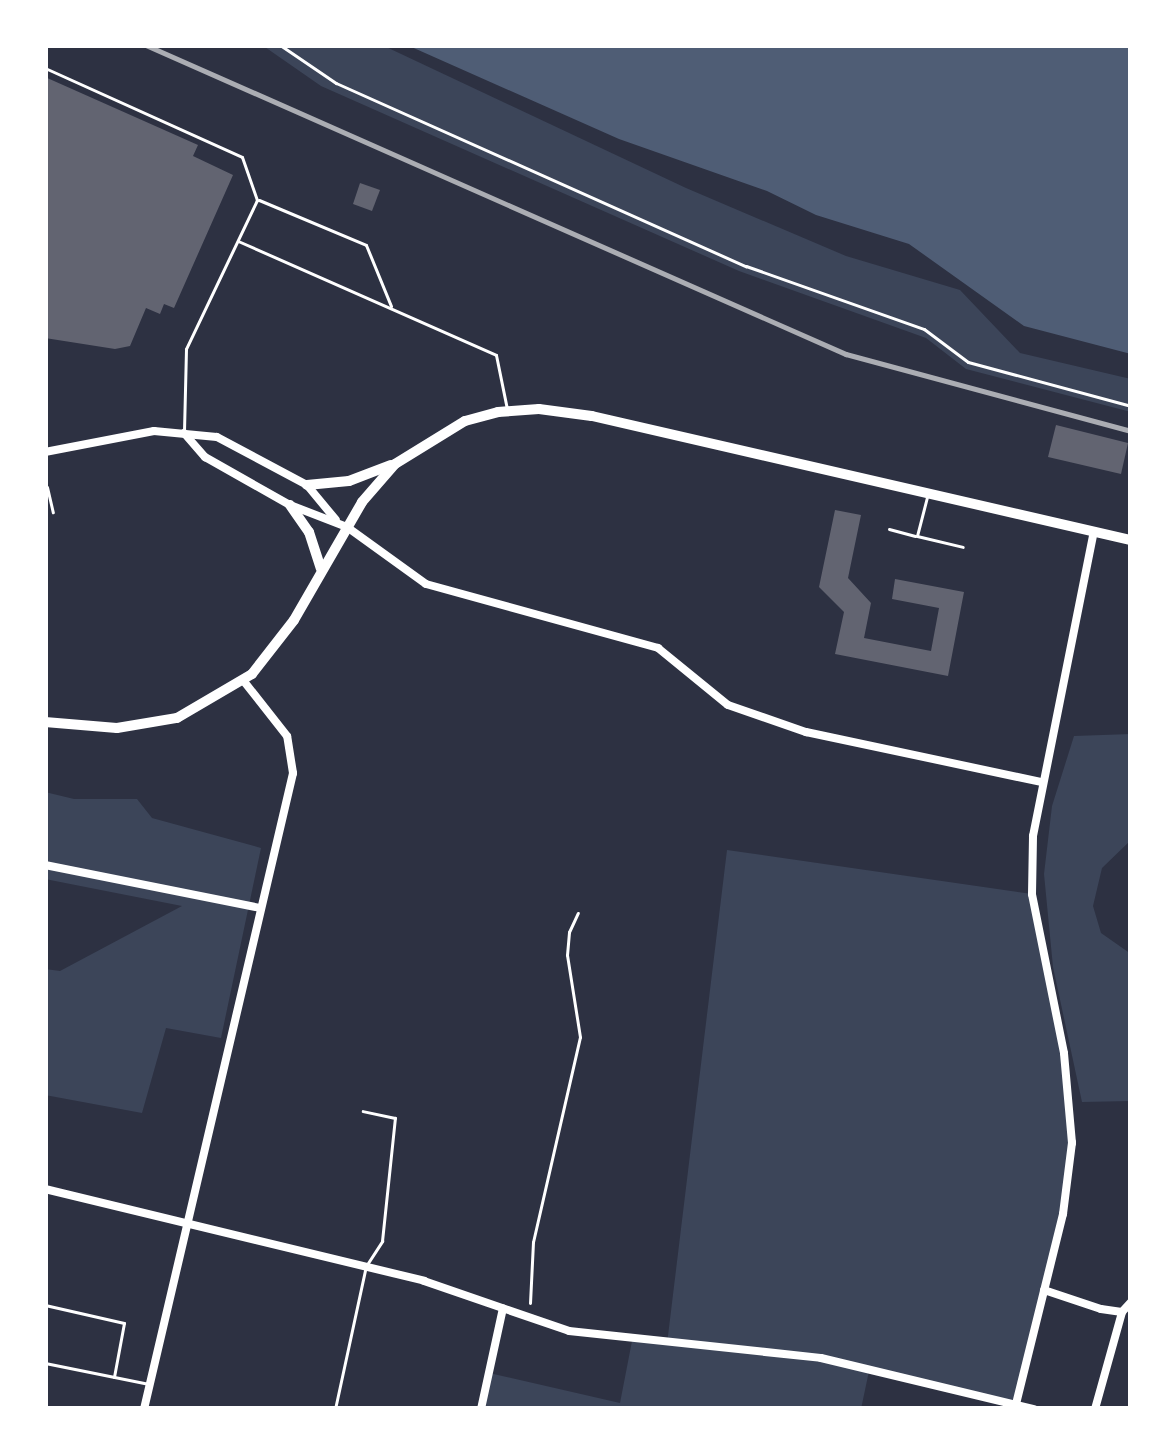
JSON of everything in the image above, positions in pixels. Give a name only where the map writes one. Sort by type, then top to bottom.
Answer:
[{"type":"main road","points":[[307,485],[349,482],[394,464],[465,421],[507,410],[592,416],[1131,540]]},
{"type":"main road","points":[[45,722],[117,728],[177,718],[242,680],[294,620],[342,524],[394,464]]},
{"type":"main road","points":[[290,505],[309,532],[321,568]]},
{"type":"street","points":[[45,452],[137,433],[217,437],[307,485],[342,524],[426,584],[658,648],[728,705],[806,732],[1041,782]]},
{"type":"street","points":[[184,434],[205,458],[290,505],[342,524]]},
{"type":"street","points":[[1016,1407],[1063,1214],[1072,1143],[1064,1053],[1032,894],[1041,782],[1094,531]]},
{"type":"street","points":[[144,1409],[293,773],[287,736],[242,680]]},
{"type":"street","points":[[45,866],[261,908]]},
{"type":"street","points":[[45,1189],[366,1266],[569,1331],[821,1358],[1034,1409]]},
{"type":"street","points":[[1045,1290],[1122,1312]]},
{"type":"street","points":[[1095,1409],[1122,1312],[1131,1303]]},
{"type":"street","points":[[481,1409],[503,1308]]},
{"type":"lane","points":[[45,68],[242,157],[257,200],[186,349],[184,434]]},
{"type":"lane","points":[[257,200],[366,245],[393,310]]},
{"type":"lane","points":[[238,241],[496,355],[507,410]]},
{"type":"lane","points":[[917,536],[928,495]]},
{"type":"lane","points":[[889,530],[963,547]]},
{"type":"lane","points":[[335,1409],[366,1266],[382,1241],[395,1118],[363,1112]]},
{"type":"lane","points":[[45,1305],[124,1323],[114,1377]]},
{"type":"lane","points":[[45,1363],[150,1384]]},
{"type":"path","points":[[280,45],[336,83],[746,266],[924,329],[968,362],[1131,406]]},
{"type":"path","points":[[47,487],[53,512]]},
{"type":"path","points":[[526,1316],[535,1288],[533,1242],[580,1036],[567,955],[568,932],[578,913]]},
{"type":"shaded area","points":[[262,45],[382,45],[686,188],[846,256],[960,290],[1020,353],[1131,379],[1131,412],[966,369],[926,338],[739,271],[321,86]]},
{"type":"shaded area","points":[[407,45],[1131,45],[1131,354],[1024,326],[909,244],[816,215],[767,191],[619,139]]},
{"type":"shaded area","points":[[1131,734],[1131,840],[1102,868],[1093,906],[1101,933],[1131,954],[1131,1101],[1082,1102],[1053,967],[1044,874],[1052,806],[1074,736]]},
{"type":"shaded area","points":[[45,792],[74,799],[137,799],[152,818],[261,848],[221,1038],[166,1028],[142,1113],[45,1095],[45,969],[60,971],[182,906],[45,879]]},
{"type":"shaded area","points":[[727,850],[1032,894],[1064,1053],[1072,1143],[1063,1214],[1016,1405],[869,1371],[861,1409],[481,1409],[489,1373],[620,1403],[632,1341],[667,1344]]},
{"type":"building","points":[[45,77],[198,145],[193,156],[233,175],[174,308],[164,304],[160,314],[146,308],[130,346],[115,349],[45,338]]},
{"type":"building","points":[[360,183],[380,190],[372,211],[353,204]]},
{"type":"building","points":[[1056,425],[1128,443],[1121,474],[1048,457]]},
{"type":"building","points":[[835,510],[861,515],[848,578],[871,603],[864,638],[931,651],[939,608],[892,599],[895,579],[964,592],[948,676],[835,654],[844,612],[819,587]]},
{"type":"railway","points":[[146,45],[846,354],[1131,431]]}]
